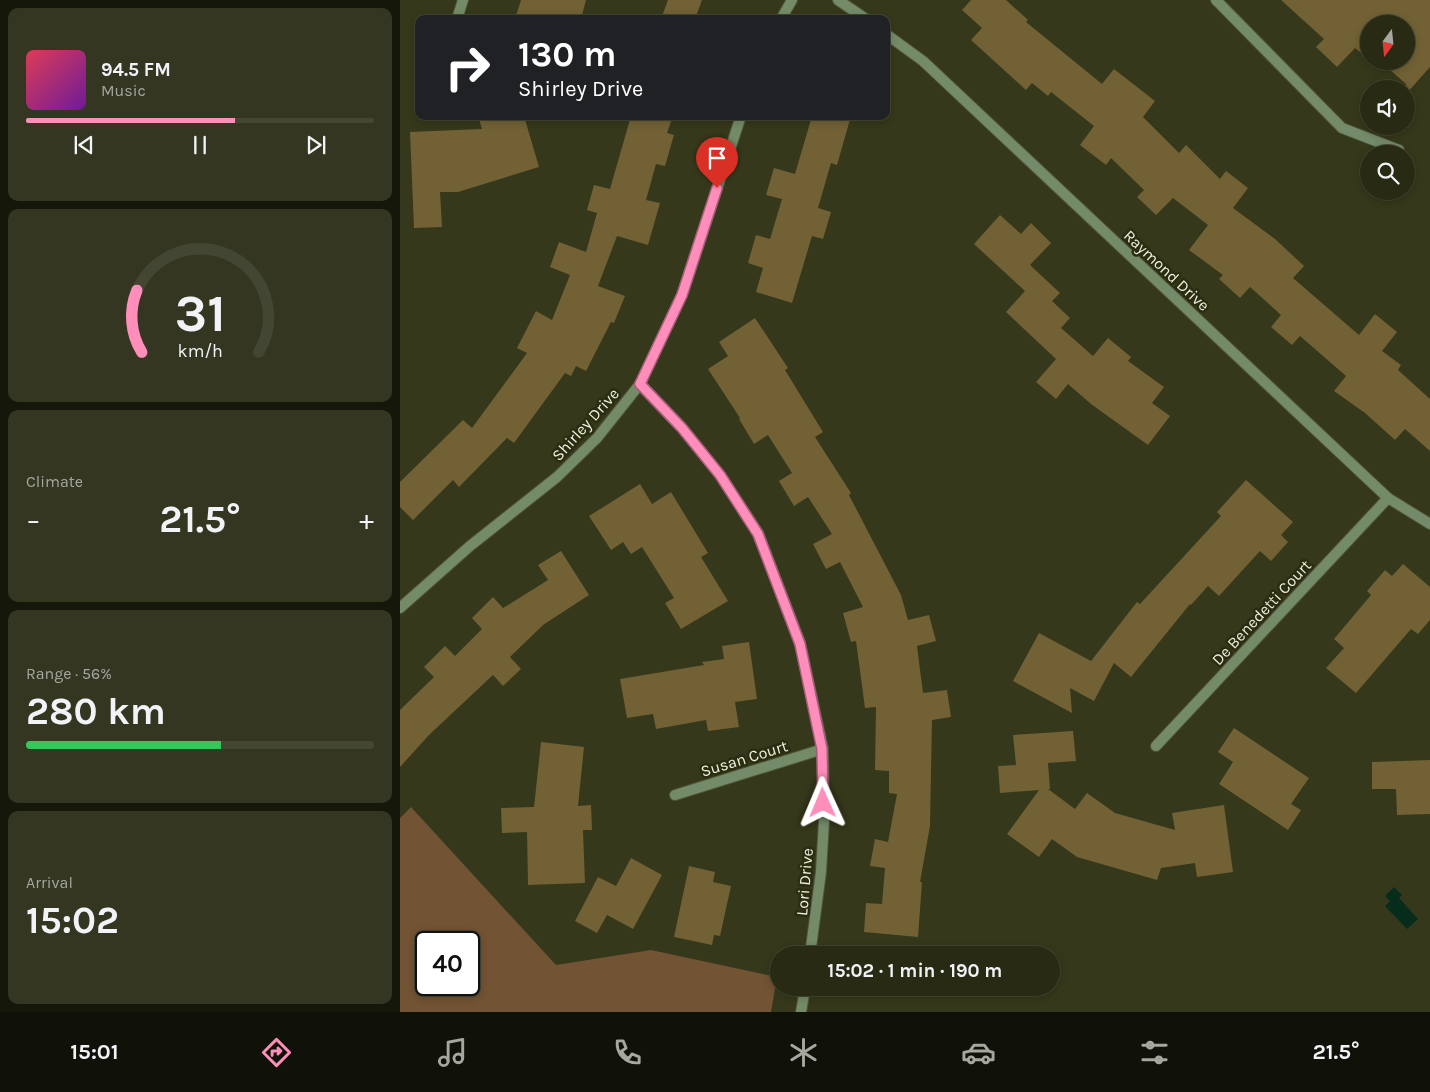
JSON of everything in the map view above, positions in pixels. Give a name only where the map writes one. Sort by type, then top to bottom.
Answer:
[{"type":"street","points":[[458,15],[463,0]]},
{"type":"street","points":[[783,15],[792,0]]},
{"type":"street","points":[[838,0],[860,15]]},
{"type":"street","points":[[1216,0],[1342,128],[1385,145]]},
{"type":"street","name":"Raymond Drive","points":[[890,37],[923,61],[1388,498],[1430,524]]},
{"type":"street","name":"Shirley Drive","points":[[400,608],[470,546],[557,477],[597,438],[640,384],[682,295],[740,120]]},
{"type":"street","name":"Lori Drive","points":[[640,384],[682,428],[720,475],[758,534],[800,644],[822,749],[824,821],[821,872],[811,946]]},
{"type":"street","name":"De Benedetti Court","points":[[1156,746],[1388,498]]},
{"type":"street","name":"Susan Court","points":[[675,795],[822,749]]},
{"type":"street","points":[[801,1012],[804,996]]},
{"type":"shaded area","points":[[411,807],[556,965],[651,950],[770,976],[770,996],[774,996],[771,1012],[400,1012],[400,818]]},
{"type":"shaded area","points":[[1394,887],[1402,895],[1399,898],[1418,919],[1407,929],[1385,906],[1390,901],[1385,896]]},
{"type":"building","points":[[521,0],[586,0],[582,15],[516,15]]},
{"type":"building","points":[[668,0],[702,0],[696,15],[662,15]]},
{"type":"building","points":[[971,0],[1006,0],[1028,20],[1026,22],[1102,84],[1114,69],[1155,101],[1143,117],[1179,153],[1186,145],[1220,179],[1226,171],[1248,188],[1233,208],[1275,239],[1304,266],[1293,278],[1359,335],[1375,314],[1397,332],[1382,351],[1401,365],[1398,370],[1430,399],[1430,451],[1405,429],[1395,440],[1365,413],[1334,391],[1346,376],[1300,336],[1292,345],[1271,327],[1281,315],[1250,287],[1240,298],[1219,279],[1223,275],[1189,250],[1208,225],[1173,198],[1156,215],[1137,197],[1144,190],[1111,158],[1106,165],[1080,145],[1094,126],[1051,92],[1048,96],[1032,83],[1026,90],[971,40],[982,28],[962,10]]},
{"type":"building","points":[[1281,0],[1430,0],[1430,67],[1415,84],[1415,80],[1401,80],[1390,70],[1415,70],[1415,15],[1360,15],[1360,52],[1355,48],[1337,67],[1316,47],[1324,39]]},
{"type":"building","points":[[479,120],[525,120],[539,167],[458,192],[440,192],[442,227],[414,228],[410,132],[482,129]]},
{"type":"building","points":[[630,120],[672,120],[667,133],[674,135],[665,166],[656,164],[646,200],[660,203],[648,245],[617,236],[598,286],[625,296],[614,323],[611,322],[586,371],[576,366],[571,376],[565,373],[514,443],[507,438],[459,487],[453,480],[413,520],[400,507],[400,482],[463,420],[472,428],[527,353],[517,348],[536,311],[552,320],[570,275],[550,267],[559,242],[586,252],[597,213],[587,210],[594,185],[610,189]]},
{"type":"building","points":[[811,120],[850,120],[837,165],[831,163],[818,208],[831,212],[823,239],[812,236],[792,303],[756,292],[763,268],[748,263],[756,235],[770,239],[782,199],[766,195],[774,168],[795,174]]},
{"type":"building","points":[[1000,215],[1021,234],[1031,223],[1051,243],[1030,265],[1060,293],[1052,301],[1070,318],[1061,328],[1093,356],[1108,338],[1131,357],[1128,361],[1164,387],[1152,403],[1170,416],[1148,445],[1091,404],[1068,384],[1056,399],[1036,382],[1056,359],[1006,312],[1025,291],[974,244]]},
{"type":"building","points":[[755,318],[788,368],[785,370],[823,432],[815,437],[851,493],[849,495],[901,595],[908,620],[929,615],[936,641],[917,646],[923,693],[947,690],[951,717],[932,720],[930,826],[920,882],[922,882],[918,937],[864,932],[866,903],[882,904],[885,868],[870,866],[875,839],[888,842],[897,794],[889,793],[889,771],[875,770],[876,707],[865,708],[856,641],[851,642],[843,613],[863,607],[840,562],[826,569],[813,544],[832,534],[808,497],[794,506],[779,481],[792,473],[768,435],[754,444],[740,418],[708,369],[728,356],[719,342]]},
{"type":"building","points":[[1246,480],[1293,522],[1281,535],[1288,542],[1271,561],[1260,551],[1219,596],[1208,586],[1190,604],[1131,677],[1114,663],[1094,701],[1070,688],[1072,713],[1013,681],[1039,633],[1091,661],[1137,602],[1140,604],[1221,516],[1217,512]]},
{"type":"building","points":[[640,484],[652,504],[671,492],[708,553],[701,557],[728,601],[681,629],[665,603],[674,598],[642,547],[631,554],[623,542],[611,550],[589,516]]},
{"type":"building","points":[[561,551],[589,595],[543,625],[510,657],[521,669],[503,686],[493,675],[429,735],[400,767],[400,710],[434,677],[424,667],[445,646],[455,656],[482,629],[472,618],[493,597],[503,608],[548,580],[538,565]]},
{"type":"building","points":[[1403,564],[1430,587],[1430,620],[1418,634],[1411,629],[1356,693],[1326,668],[1344,648],[1334,639],[1371,595],[1367,591],[1385,570],[1392,576]]},
{"type":"building","points":[[749,642],[757,699],[735,702],[739,727],[708,731],[706,720],[656,729],[653,714],[627,718],[620,679],[704,665],[702,662],[724,659],[722,646]]},
{"type":"building","points":[[1234,728],[1309,778],[1291,804],[1301,810],[1288,830],[1219,784],[1233,762],[1218,752]]},
{"type":"building","points":[[1073,731],[1076,761],[1048,763],[1050,789],[1048,789],[1075,809],[1087,793],[1115,813],[1175,830],[1172,813],[1224,805],[1233,872],[1197,877],[1195,863],[1161,868],[1157,880],[1077,857],[1052,839],[1039,857],[1007,834],[1039,790],[1000,793],[998,766],[1016,765],[1013,735]]},
{"type":"building","points":[[541,742],[584,747],[578,806],[591,805],[592,830],[583,830],[585,883],[528,885],[527,832],[502,833],[501,808],[534,807]]},
{"type":"building","points":[[1430,760],[1430,814],[1397,815],[1396,789],[1372,789],[1372,762]]},
{"type":"building","points":[[631,858],[662,875],[633,929],[607,915],[597,933],[575,921],[598,877],[616,886]]},
{"type":"building","points":[[689,866],[715,872],[713,882],[731,886],[720,936],[714,935],[712,945],[674,937]]},
{"type":"route","points":[[717,188],[682,295],[640,384],[682,428],[720,475],[758,534],[786,602],[800,644],[822,749],[823,803]]}]
